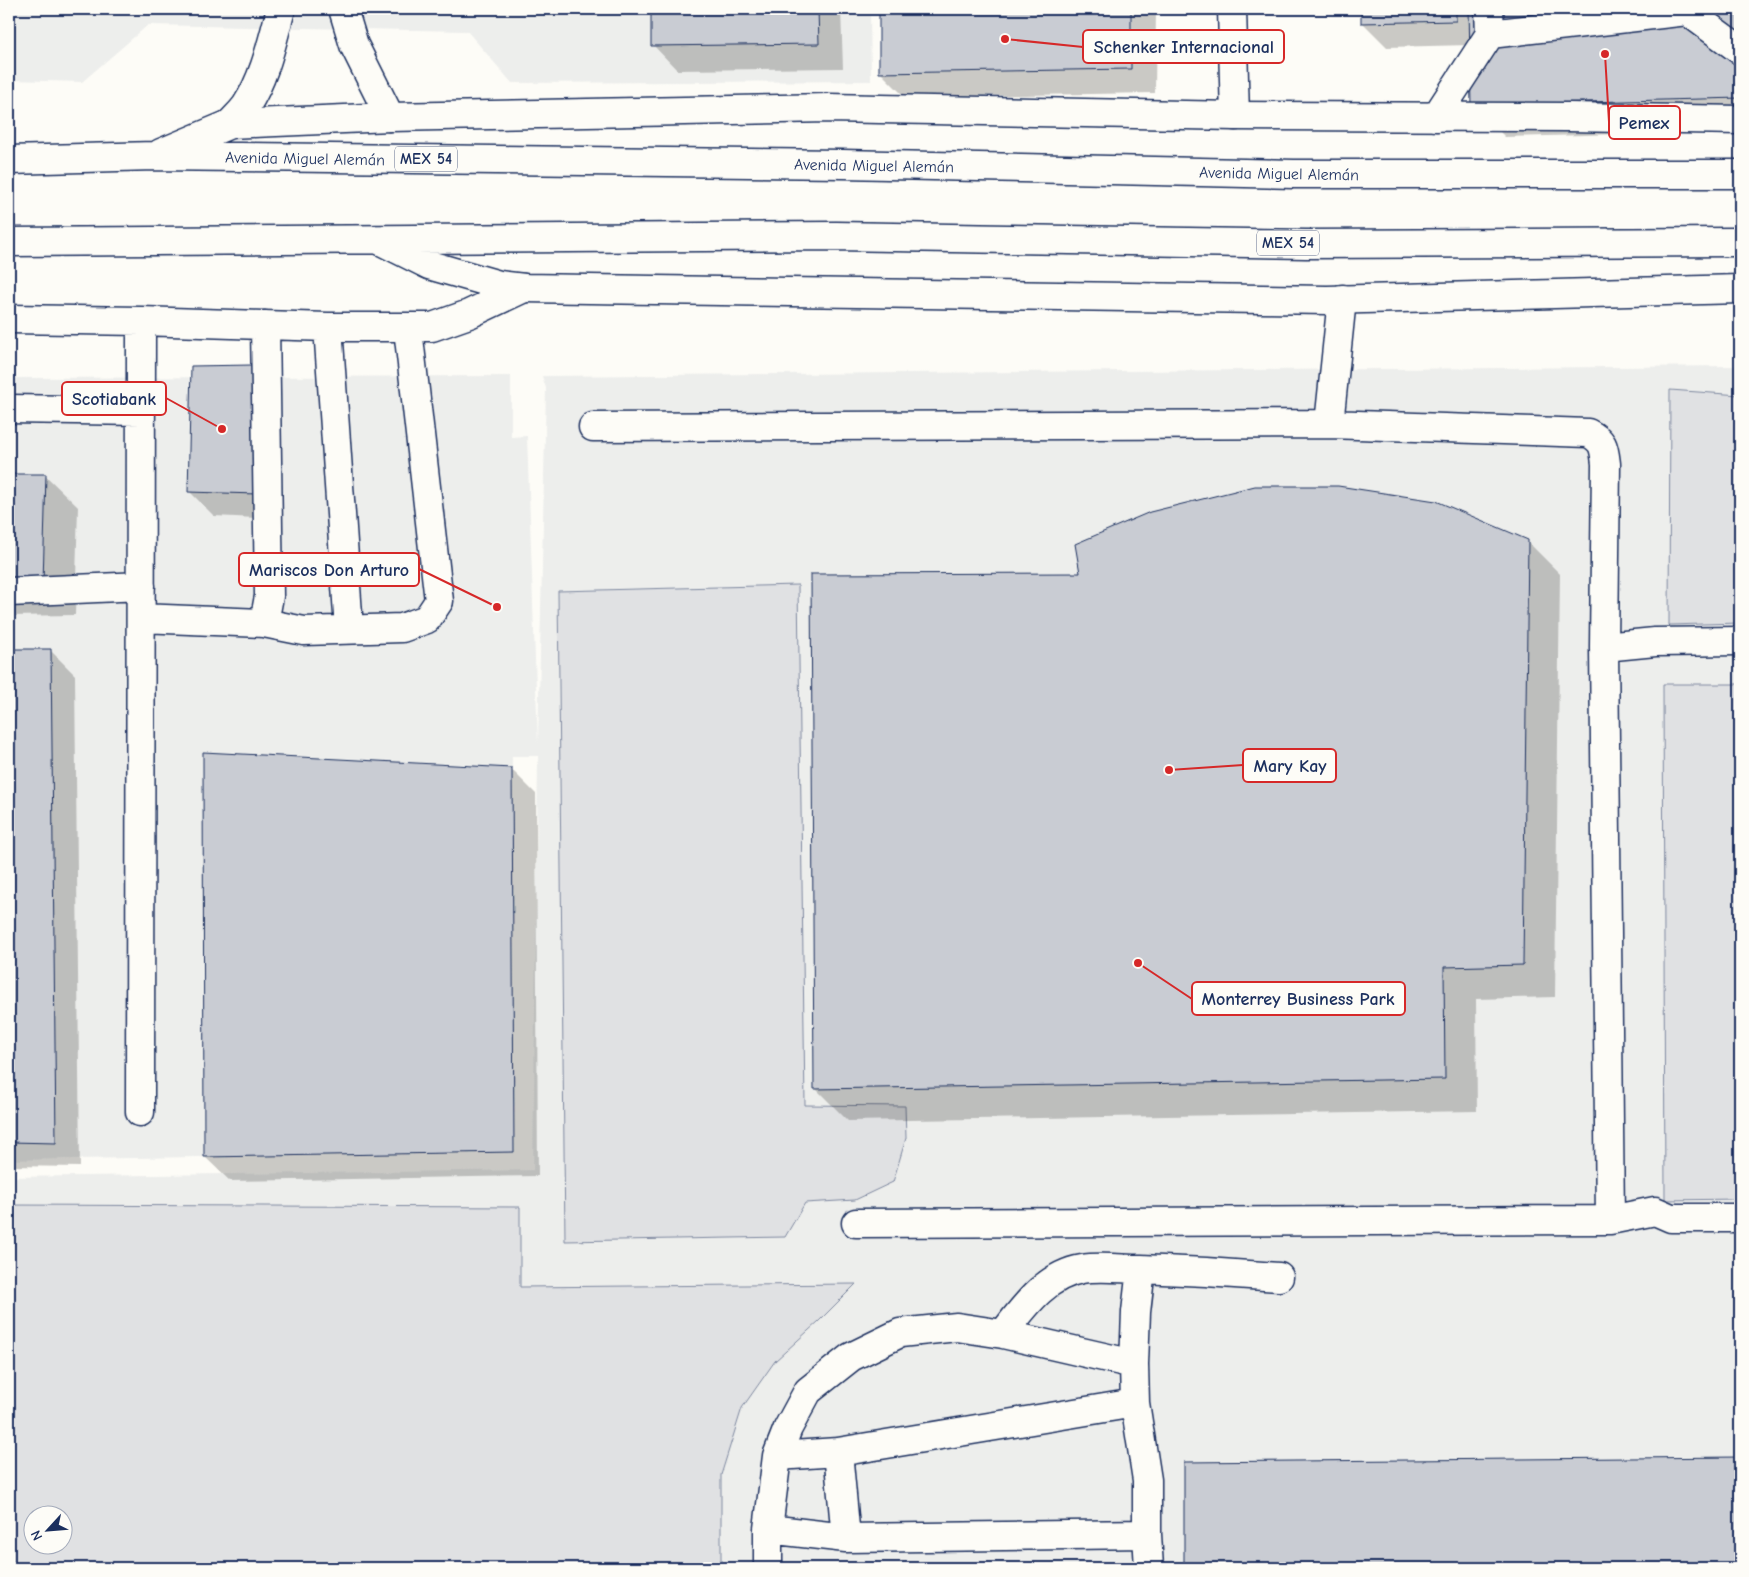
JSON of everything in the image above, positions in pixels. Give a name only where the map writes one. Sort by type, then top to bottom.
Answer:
[{"type":"main road","points":[[230,124],[245,108],[255,89],[269,55],[281,9]]},
{"type":"main road","points":[[343,9],[354,45],[390,118]]},
{"type":"main road","points":[[1232,9],[1235,116]]},
{"type":"main road","points":[[1436,117],[1490,21],[1688,10],[1740,50]]},
{"type":"main road","points":[[154,156],[230,124],[390,118],[828,108],[1235,116],[1568,117],[1740,120]]},
{"type":"main road","name":"Avenida Miguel Alemán","points":[[9,160],[154,156],[843,164],[1294,174],[1740,174]]},
{"type":"main road","name":"MEX 54","points":[[9,242],[836,236],[1306,244],[1740,242]]},
{"type":"main road","points":[[378,239],[429,265],[499,285],[524,288],[1297,299],[1740,289]]},
{"type":"main road","points":[[9,319],[408,329],[432,328],[469,314],[524,288]]},
{"type":"main road","points":[[1329,424],[1342,299]]},
{"type":"main road","points":[[140,1112],[141,321]]},
{"type":"main road","points":[[264,623],[269,596],[265,325]]},
{"type":"main road","points":[[328,327],[349,629]]},
{"type":"main road","points":[[141,618],[264,623],[304,631],[402,628],[427,618],[439,601],[408,329]]},
{"type":"main road","points":[[9,409],[141,412]]},
{"type":"main road","points":[[592,427],[1329,424],[1588,433],[1598,438],[1604,448],[1606,464],[1604,647],[1610,1220]]},
{"type":"main road","points":[[9,592],[141,586]]},
{"type":"main road","points":[[1604,647],[1655,642],[1740,641]]},
{"type":"main road","points":[[856,1223],[1610,1220],[1655,1211],[1670,1218],[1740,1218]]},
{"type":"main road","points":[[1003,1334],[1026,1304],[1059,1276],[1083,1269],[1141,1269],[1279,1278]]},
{"type":"main road","points":[[1141,1269],[1136,1312],[1135,1403],[1147,1480],[1147,1534],[1150,1568]]},
{"type":"main road","points":[[768,1568],[768,1529],[776,1456],[788,1428],[808,1391],[851,1357],[900,1333],[957,1327],[1003,1334],[1134,1364]]},
{"type":"main road","points":[[776,1456],[838,1452],[1135,1403]]},
{"type":"main road","points":[[838,1452],[846,1538]]},
{"type":"main road","points":[[768,1529],[846,1538],[1147,1534]]},
{"type":"shaded area","points":[[9,9],[870,9],[871,81],[512,83],[467,31],[148,25],[82,82],[9,80]]},
{"type":"shaded area","points":[[1740,366],[1740,1568],[9,1568],[9,1177],[533,1170],[538,756],[512,756],[514,1152],[9,1160],[9,378],[511,376],[511,437],[527,436],[538,743],[546,388],[542,376]]},
{"type":"shaded area","points":[[1670,390],[1740,395],[1740,623],[1669,625]]},
{"type":"shaded area","points":[[798,585],[805,1105],[905,1106],[906,1138],[893,1182],[855,1200],[805,1203],[785,1237],[565,1241],[558,591]]},
{"type":"shaded area","points":[[1663,684],[1740,684],[1740,1199],[1665,1200]]},
{"type":"shaded area","points":[[9,1205],[520,1207],[520,1287],[856,1284],[775,1361],[742,1408],[721,1475],[721,1568],[9,1568]]},
{"type":"building","points":[[651,9],[818,9],[819,44],[651,46]]},
{"type":"building","points":[[879,9],[1131,9],[1131,69],[879,73]]},
{"type":"building","points":[[1361,9],[1456,9],[1456,21],[1361,23]]},
{"type":"building","points":[[1469,9],[1740,9],[1740,98],[1471,105]]},
{"type":"building","points":[[252,365],[257,494],[188,492],[191,366]]},
{"type":"building","points":[[9,474],[46,474],[43,583],[9,583]]},
{"type":"building","points":[[1255,486],[1338,486],[1436,501],[1528,540],[1523,965],[1444,967],[1445,1079],[814,1089],[811,574],[1080,573],[1075,544],[1150,512]]},
{"type":"building","points":[[9,649],[51,649],[56,1143],[9,1142]]},
{"type":"building","points":[[203,752],[512,768],[514,1152],[204,1157]]},
{"type":"building","points":[[1740,1457],[1740,1568],[1184,1568],[1184,1462]]},
{"type":"place","name":"Schenker Internacional","points":[[1005,39]]},
{"type":"place","name":"Pemex","points":[[1605,54]]},
{"type":"place","name":"Scotiabank","points":[[222,429]]},
{"type":"place","name":"Mariscos Don Arturo","points":[[497,607]]},
{"type":"place","name":"Mary Kay","points":[[1169,770]]},
{"type":"place","name":"Monterrey Business Park","points":[[1138,963]]}]
